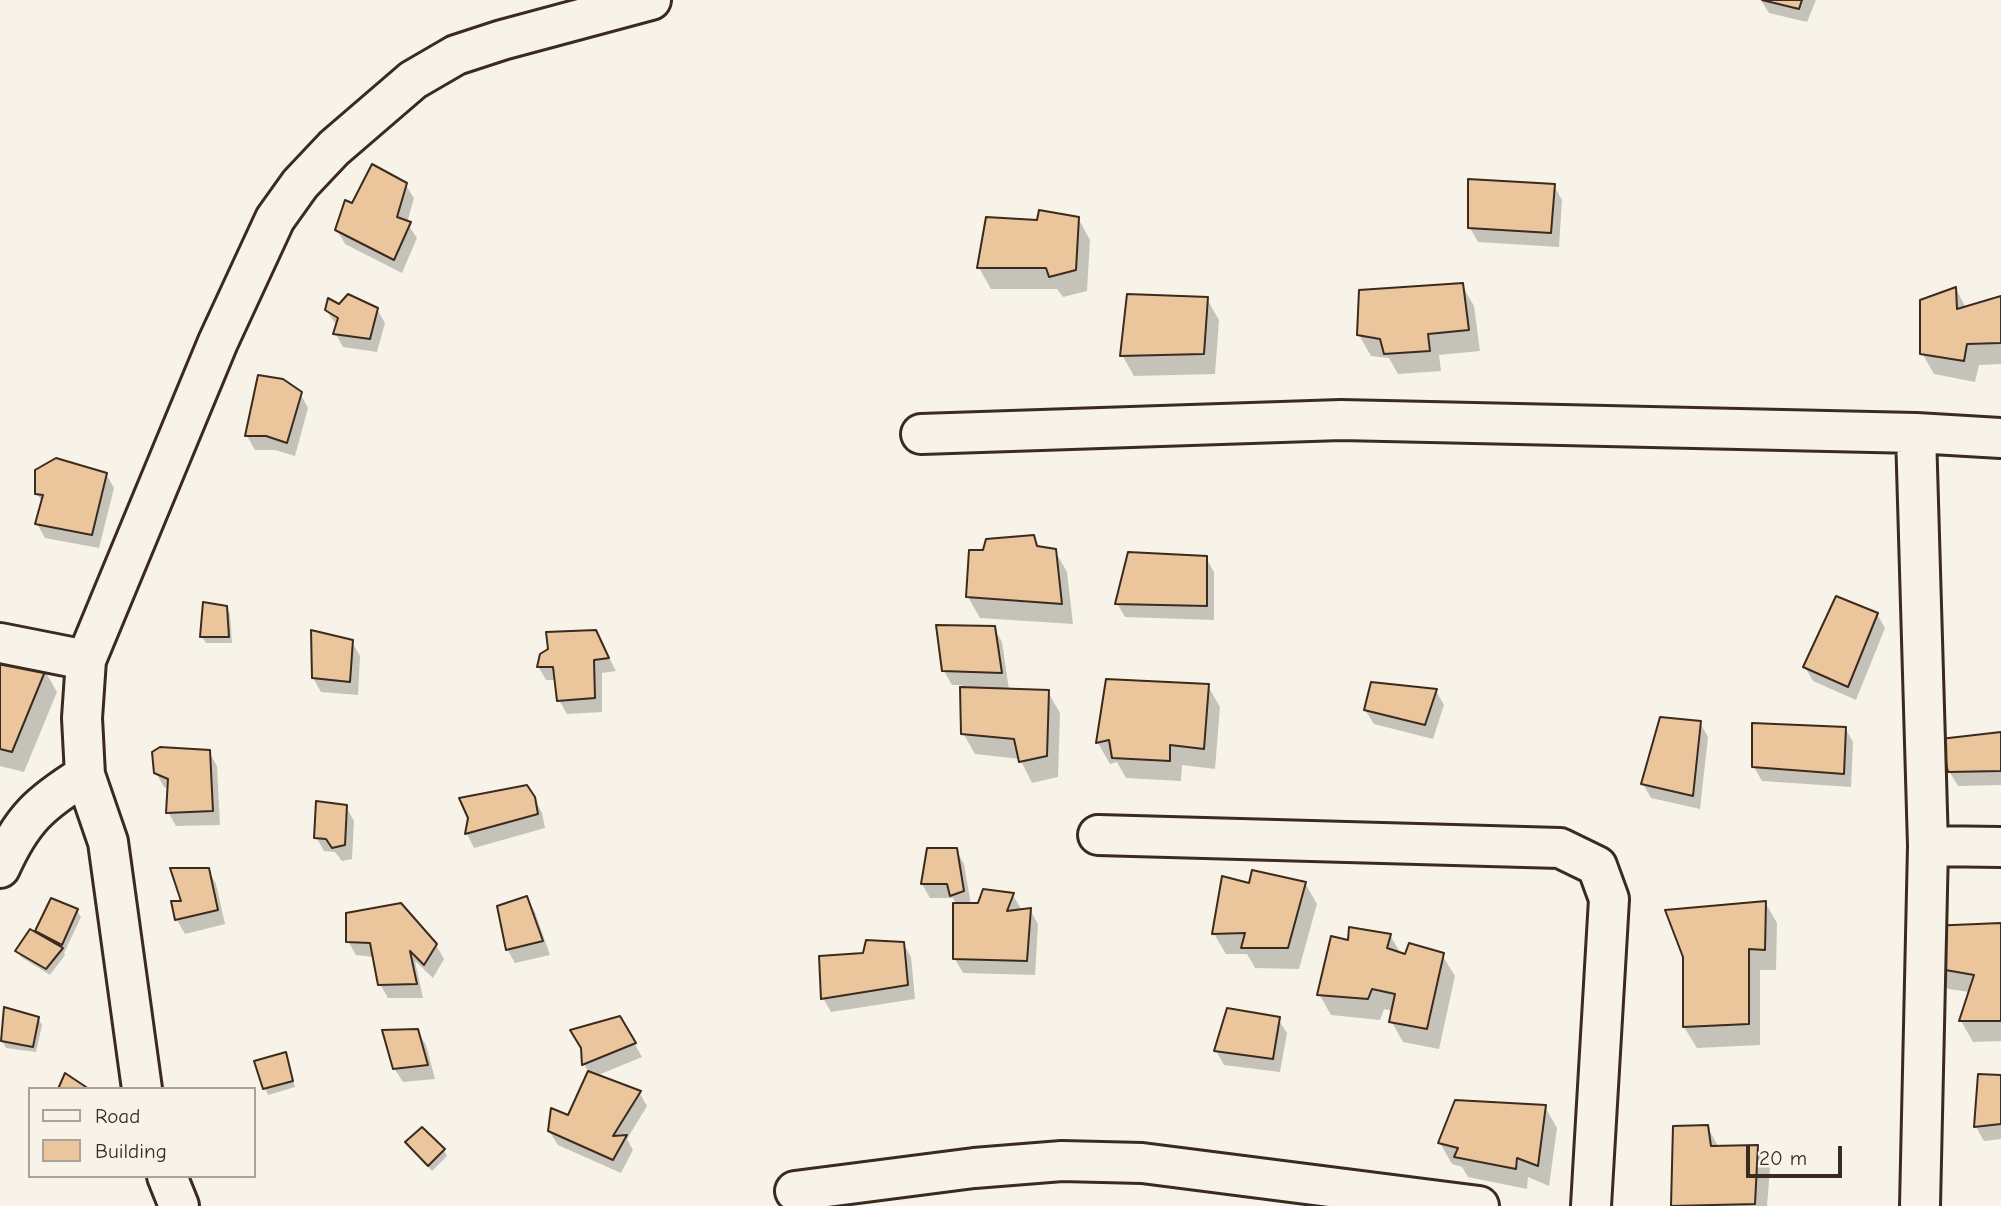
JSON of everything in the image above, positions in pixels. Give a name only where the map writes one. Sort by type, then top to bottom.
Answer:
[{"type":"street","points":[[142,1087],[108,842],[85,775],[82,718],[86,660],[218,342],[275,219],[300,184],[334,148],[413,80],[457,55],[502,40],[651,0]]},
{"type":"street","points":[[921,434],[1341,420],[1916,433],[2001,438]]},
{"type":"street","points":[[1916,433],[1928,846],[1920,1206]]},
{"type":"street","points":[[0,643],[86,660]]},
{"type":"street","points":[[0,868],[32,813],[56,792],[85,775]]},
{"type":"street","points":[[1098,835],[1560,848],[1598,866],[1609,899],[1591,1206]]},
{"type":"street","points":[[1928,846],[2001,847]]},
{"type":"street","points":[[795,1191],[974,1168],[1062,1161],[1142,1163],[1479,1206]]},
{"type":"street","points":[[168,1178],[179,1206]]},
{"type":"building","points":[[1762,0],[1802,0],[1799,9]]},
{"type":"building","points":[[372,164],[407,183],[397,217],[411,222],[394,260],[335,230],[345,200],[352,203]]},
{"type":"building","points":[[1468,179],[1555,184],[1551,233],[1468,228]]},
{"type":"building","points":[[1039,210],[1079,217],[1076,270],[1049,277],[1046,268],[977,268],[986,217],[1037,220]]},
{"type":"building","points":[[1463,283],[1469,330],[1428,334],[1430,351],[1384,354],[1380,339],[1357,335],[1359,290]]},
{"type":"building","points":[[1956,287],[1957,309],[2001,296],[2001,343],[1967,344],[1964,361],[1920,354],[1920,300]]},
{"type":"building","points":[[348,294],[378,308],[370,339],[333,334],[338,318],[325,310],[328,298],[339,304]]},
{"type":"building","points":[[1127,294],[1208,297],[1204,354],[1120,356]]},
{"type":"building","points":[[258,375],[283,379],[302,392],[287,443],[266,436],[245,436]]},
{"type":"building","points":[[56,458],[107,473],[92,535],[35,524],[43,495],[35,494],[35,470]]},
{"type":"building","points":[[1034,535],[1037,546],[1056,549],[1062,604],[966,597],[969,550],[983,550],[986,539]]},
{"type":"building","points":[[1128,552],[1207,556],[1207,606],[1115,604]]},
{"type":"building","points":[[1836,596],[1878,613],[1848,687],[1803,667]]},
{"type":"building","points":[[203,602],[227,606],[229,637],[200,637]]},
{"type":"building","points":[[936,625],[995,626],[1002,673],[942,671]]},
{"type":"building","points":[[311,630],[353,640],[350,682],[312,678]]},
{"type":"building","points":[[596,630],[609,658],[594,660],[595,698],[557,701],[553,667],[537,667],[540,654],[548,649],[546,632]]},
{"type":"building","points":[[0,660],[46,669],[12,752],[0,749]]},
{"type":"building","points":[[1106,679],[1209,684],[1204,749],[1170,745],[1170,761],[1112,758],[1109,740],[1096,743]]},
{"type":"building","points":[[1371,682],[1437,689],[1425,725],[1364,710]]},
{"type":"building","points":[[960,687],[1049,690],[1047,756],[1019,762],[1014,739],[961,734]]},
{"type":"building","points":[[1660,717],[1701,721],[1693,796],[1641,784]]},
{"type":"building","points":[[1752,723],[1846,727],[1844,774],[1752,767]]},
{"type":"building","points":[[2001,732],[2001,771],[1948,772],[1940,739]]},
{"type":"building","points":[[160,747],[210,750],[213,811],[166,813],[168,779],[154,773],[152,752]]},
{"type":"building","points":[[527,785],[535,797],[538,814],[465,834],[468,818],[459,798]]},
{"type":"building","points":[[316,801],[347,805],[345,845],[332,848],[326,839],[314,838]]},
{"type":"building","points":[[927,848],[957,848],[964,891],[950,896],[947,884],[921,884]]},
{"type":"building","points":[[170,868],[209,868],[218,910],[175,920],[171,901],[181,901]]},
{"type":"building","points":[[1252,870],[1306,882],[1288,948],[1241,948],[1245,933],[1212,934],[1222,876],[1249,883]]},
{"type":"building","points":[[983,889],[1014,893],[1007,911],[1031,908],[1027,961],[953,959],[953,903],[978,903]]},
{"type":"building","points":[[527,896],[543,941],[506,950],[497,906]]},
{"type":"building","points":[[51,898],[78,909],[62,945],[35,931]]},
{"type":"building","points":[[1766,901],[1765,950],[1749,949],[1749,1024],[1683,1027],[1683,957],[1665,910]]},
{"type":"building","points":[[401,903],[437,944],[424,965],[410,951],[417,984],[378,985],[370,943],[346,942],[346,913]]},
{"type":"building","points":[[2001,923],[2001,1021],[1959,1021],[1974,975],[1934,968],[1929,926]]},
{"type":"building","points":[[1349,927],[1391,934],[1387,948],[1405,954],[1409,943],[1444,953],[1427,1029],[1389,1022],[1395,994],[1372,989],[1368,999],[1317,995],[1331,936],[1348,940]]},
{"type":"building","points":[[30,929],[63,948],[46,969],[15,951]]},
{"type":"building","points":[[866,940],[904,942],[908,985],[821,999],[819,956],[863,953]]},
{"type":"building","points":[[4,1007],[39,1017],[33,1047],[1,1041]]},
{"type":"building","points":[[1227,1008],[1280,1017],[1273,1059],[1214,1051]]},
{"type":"building","points":[[620,1016],[636,1043],[582,1065],[581,1048],[570,1030]]},
{"type":"building","points":[[418,1029],[428,1065],[393,1069],[382,1030]]},
{"type":"building","points":[[286,1052],[293,1081],[263,1089],[254,1061]]},
{"type":"building","points":[[588,1071],[641,1091],[613,1136],[627,1135],[613,1160],[548,1131],[551,1108],[568,1115]]},
{"type":"building","points":[[65,1073],[86,1087],[59,1087]]},
{"type":"building","points":[[1978,1074],[2001,1075],[2001,1124],[1974,1127]]},
{"type":"building","points":[[1455,1100],[1546,1105],[1538,1166],[1517,1158],[1516,1169],[1454,1157],[1458,1148],[1438,1143]]},
{"type":"building","points":[[1708,1125],[1711,1146],[1758,1145],[1755,1204],[1671,1206],[1673,1126]]},
{"type":"building","points":[[422,1127],[445,1149],[428,1166],[405,1142]]}]
